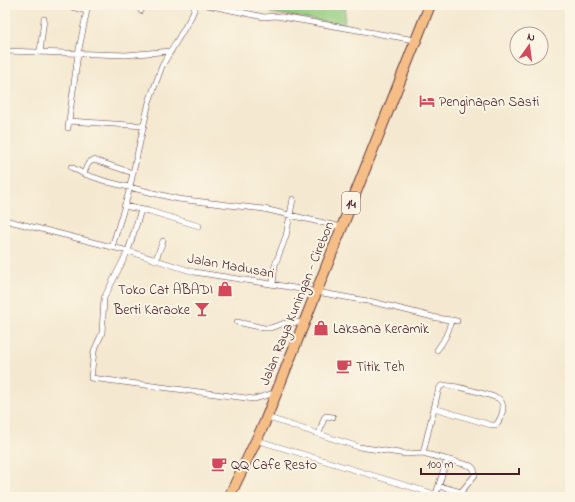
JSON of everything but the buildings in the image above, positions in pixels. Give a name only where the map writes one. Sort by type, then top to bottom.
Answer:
[{"type":"highway","name":"Jalan Raya Kuningan - Cirebon","points":[[229,497],[271,405],[430,5]]},
{"type":"street","points":[[64,5],[87,11]]},
{"type":"street","points":[[68,128],[78,54],[88,5]]},
{"type":"street","points":[[141,11],[143,5]]},
{"type":"street","points":[[112,247],[130,188],[149,102],[162,66],[191,17],[196,5]]},
{"type":"street","points":[[207,5],[264,17],[276,16],[415,40]]},
{"type":"street","points":[[40,52],[44,19]]},
{"type":"street","points":[[5,51],[126,55],[171,51]]},
{"type":"street","points":[[69,122],[144,126]]},
{"type":"street","points":[[84,174],[89,163],[94,160],[133,173]]},
{"type":"street","points":[[71,167],[84,174],[108,182],[178,199],[264,209],[341,227]]},
{"type":"street","points":[[273,284],[275,264],[286,236],[293,199]]},
{"type":"street","points":[[124,206],[199,226]]},
{"type":"street","points":[[141,210],[128,250],[104,298],[102,333],[94,351],[91,378],[254,399],[271,405],[319,434],[359,447],[406,454],[423,453],[472,466],[474,469],[474,475],[457,497]]},
{"type":"street","name":"Jalan Madusari","points":[[5,220],[128,250],[194,272],[273,284],[373,302],[457,321]]},
{"type":"street","points":[[156,259],[163,241]]},
{"type":"street","points":[[437,350],[449,332],[451,320]]},
{"type":"street","points":[[237,322],[270,328],[285,323],[304,322]]},
{"type":"street","points":[[423,453],[434,408],[439,388],[442,386],[450,385],[498,398],[502,401],[504,406],[499,421],[496,425],[490,425],[434,408]]},
{"type":"street","points":[[319,434],[324,418],[326,416],[333,417]]},
{"type":"street","points":[[256,440],[444,497]]},
{"type":"street","points":[[436,494],[447,459]]},
{"type":"street","points":[[439,486],[461,492]]},
{"type":"green space","points":[[272,5],[346,5],[344,25],[271,13]]},
{"type":"place","name":"Penginapan Sasti","points":[[427,101]]},
{"type":"place","name":"Toko Cat ABADI","points":[[225,289]]},
{"type":"place","name":"Berti Karaoke","points":[[202,309]]},
{"type":"place","name":"Laksana Keramik","points":[[321,328]]},
{"type":"place","name":"Titik Teh","points":[[344,366]]},
{"type":"place","name":"QQ Cafe Resto","points":[[219,464]]}]
